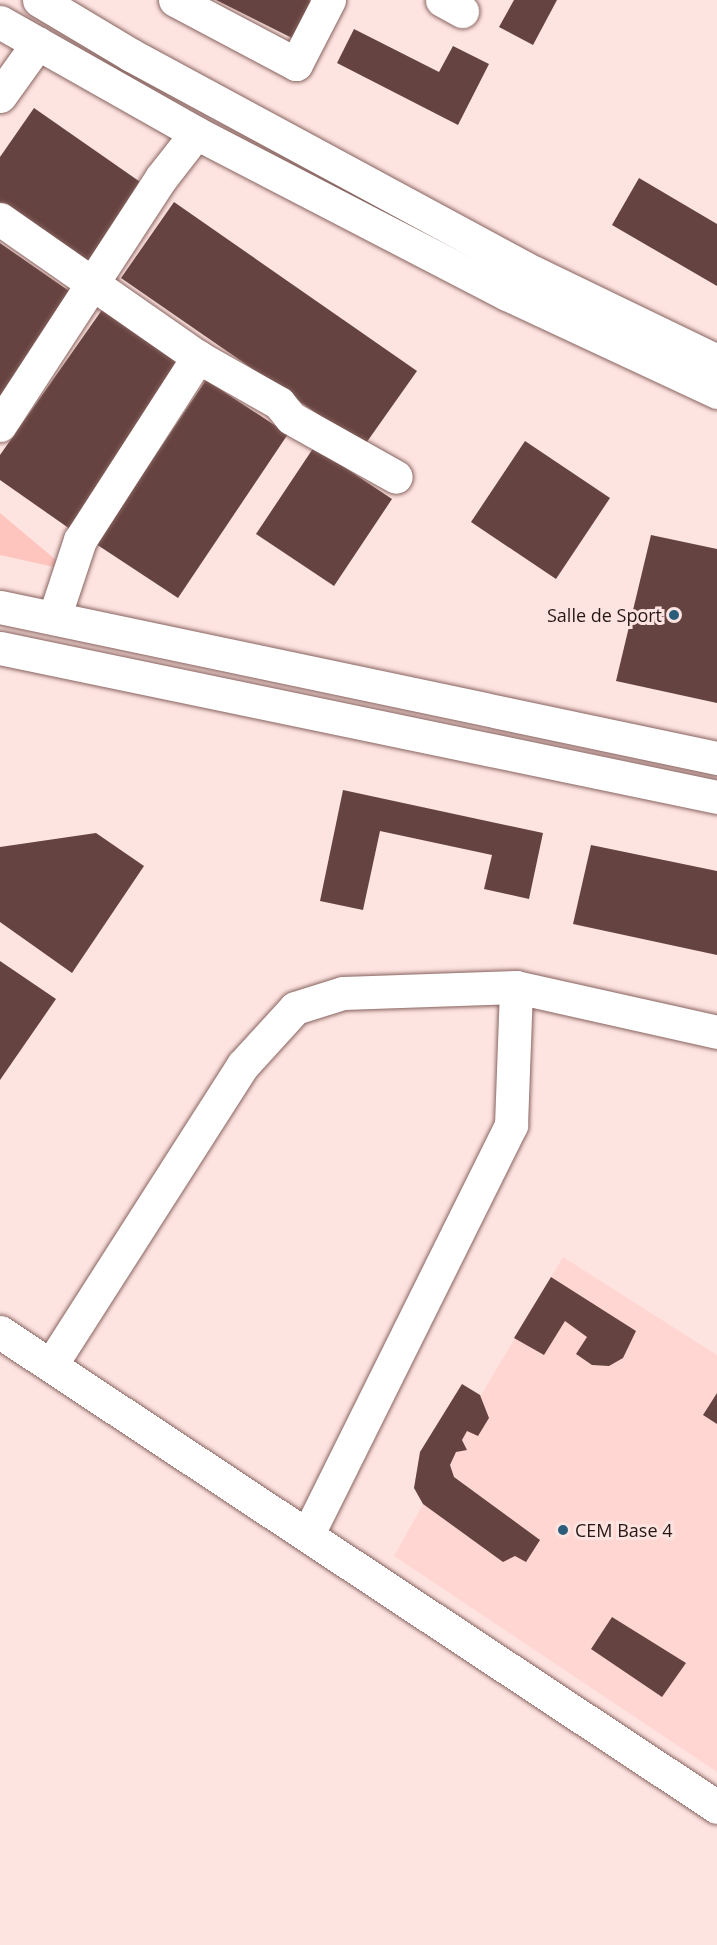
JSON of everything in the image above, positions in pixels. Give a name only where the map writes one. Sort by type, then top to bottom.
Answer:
[{"type":"street","points":[[39,0],[131,56],[525,267],[717,361]]},
{"type":"street","points":[[176,0],[296,63],[329,0]]},
{"type":"street","points":[[0,22],[196,133],[507,294],[717,392]]},
{"type":"street","points":[[0,96],[38,43]]},
{"type":"street","points":[[0,425],[92,282],[196,133]]},
{"type":"street","points":[[0,219],[198,357],[279,403],[291,418],[396,477]]},
{"type":"street","points":[[54,618],[80,540],[198,357]]},
{"type":"street","points":[[0,607],[717,758]]},
{"type":"street","points":[[0,648],[717,797]]},
{"type":"street","points":[[51,1365],[243,1065],[295,1008],[343,993],[516,987],[717,1032]]},
{"type":"street","points":[[308,1534],[511,1125],[516,987]]},
{"type":"street","points":[[0,1332],[717,1807]]},
{"type":"shaded area","points":[[0,513],[56,560],[54,567],[0,555]]},
{"type":"shaded area","name":"CEM Base 4","points":[[563,1257],[717,1355],[717,1772],[394,1556],[423,1504],[414,1488],[420,1452],[462,1384],[481,1395]]},
{"type":"building","points":[[216,0],[309,0],[313,2],[294,39]]},
{"type":"building","points":[[514,0],[557,0],[533,45],[499,27]]},
{"type":"building","points":[[354,29],[439,72],[453,46],[489,64],[458,125],[337,63]]},
{"type":"building","points":[[34,108],[146,186],[89,268],[0,206],[0,157]]},
{"type":"building","points":[[639,178],[717,224],[717,286],[612,225]]},
{"type":"building","points":[[174,202],[417,371],[364,446],[121,278]]},
{"type":"building","points":[[0,243],[72,293],[0,397]]},
{"type":"building","points":[[104,307],[186,363],[70,529],[0,480],[0,455]]},
{"type":"building","points":[[206,380],[288,434],[178,598],[96,544]]},
{"type":"building","points":[[525,441],[610,498],[556,579],[471,522]]},
{"type":"building","points":[[314,447],[392,499],[334,586],[256,534]]},
{"type":"building","name":"Salle de Sport","points":[[651,535],[717,549],[717,703],[616,681]]},
{"type":"building","points":[[343,790],[543,833],[529,899],[484,889],[492,855],[380,831],[363,910],[320,901]]},
{"type":"building","points":[[96,833],[144,866],[72,973],[0,922],[0,847]]},
{"type":"building","points":[[591,845],[717,871],[717,955],[573,924]]},
{"type":"building","points":[[0,961],[56,999],[0,1080]]},
{"type":"building","points":[[551,1277],[636,1331],[623,1358],[609,1366],[592,1365],[576,1354],[587,1337],[565,1321],[544,1355],[514,1338]]},
{"type":"building","points":[[462,1384],[480,1395],[489,1418],[478,1436],[467,1431],[462,1440],[467,1450],[456,1452],[450,1465],[454,1477],[540,1540],[526,1562],[515,1556],[503,1562],[423,1504],[414,1488],[420,1452]]},
{"type":"building","points":[[717,1393],[717,1424],[703,1415]]},
{"type":"building","points":[[612,1617],[686,1663],[662,1697],[591,1649]]},
{"type":"place","name":"Salle de Sport","points":[[674,615]]},
{"type":"place","name":"CEM Base 4","points":[[563,1530]]}]
